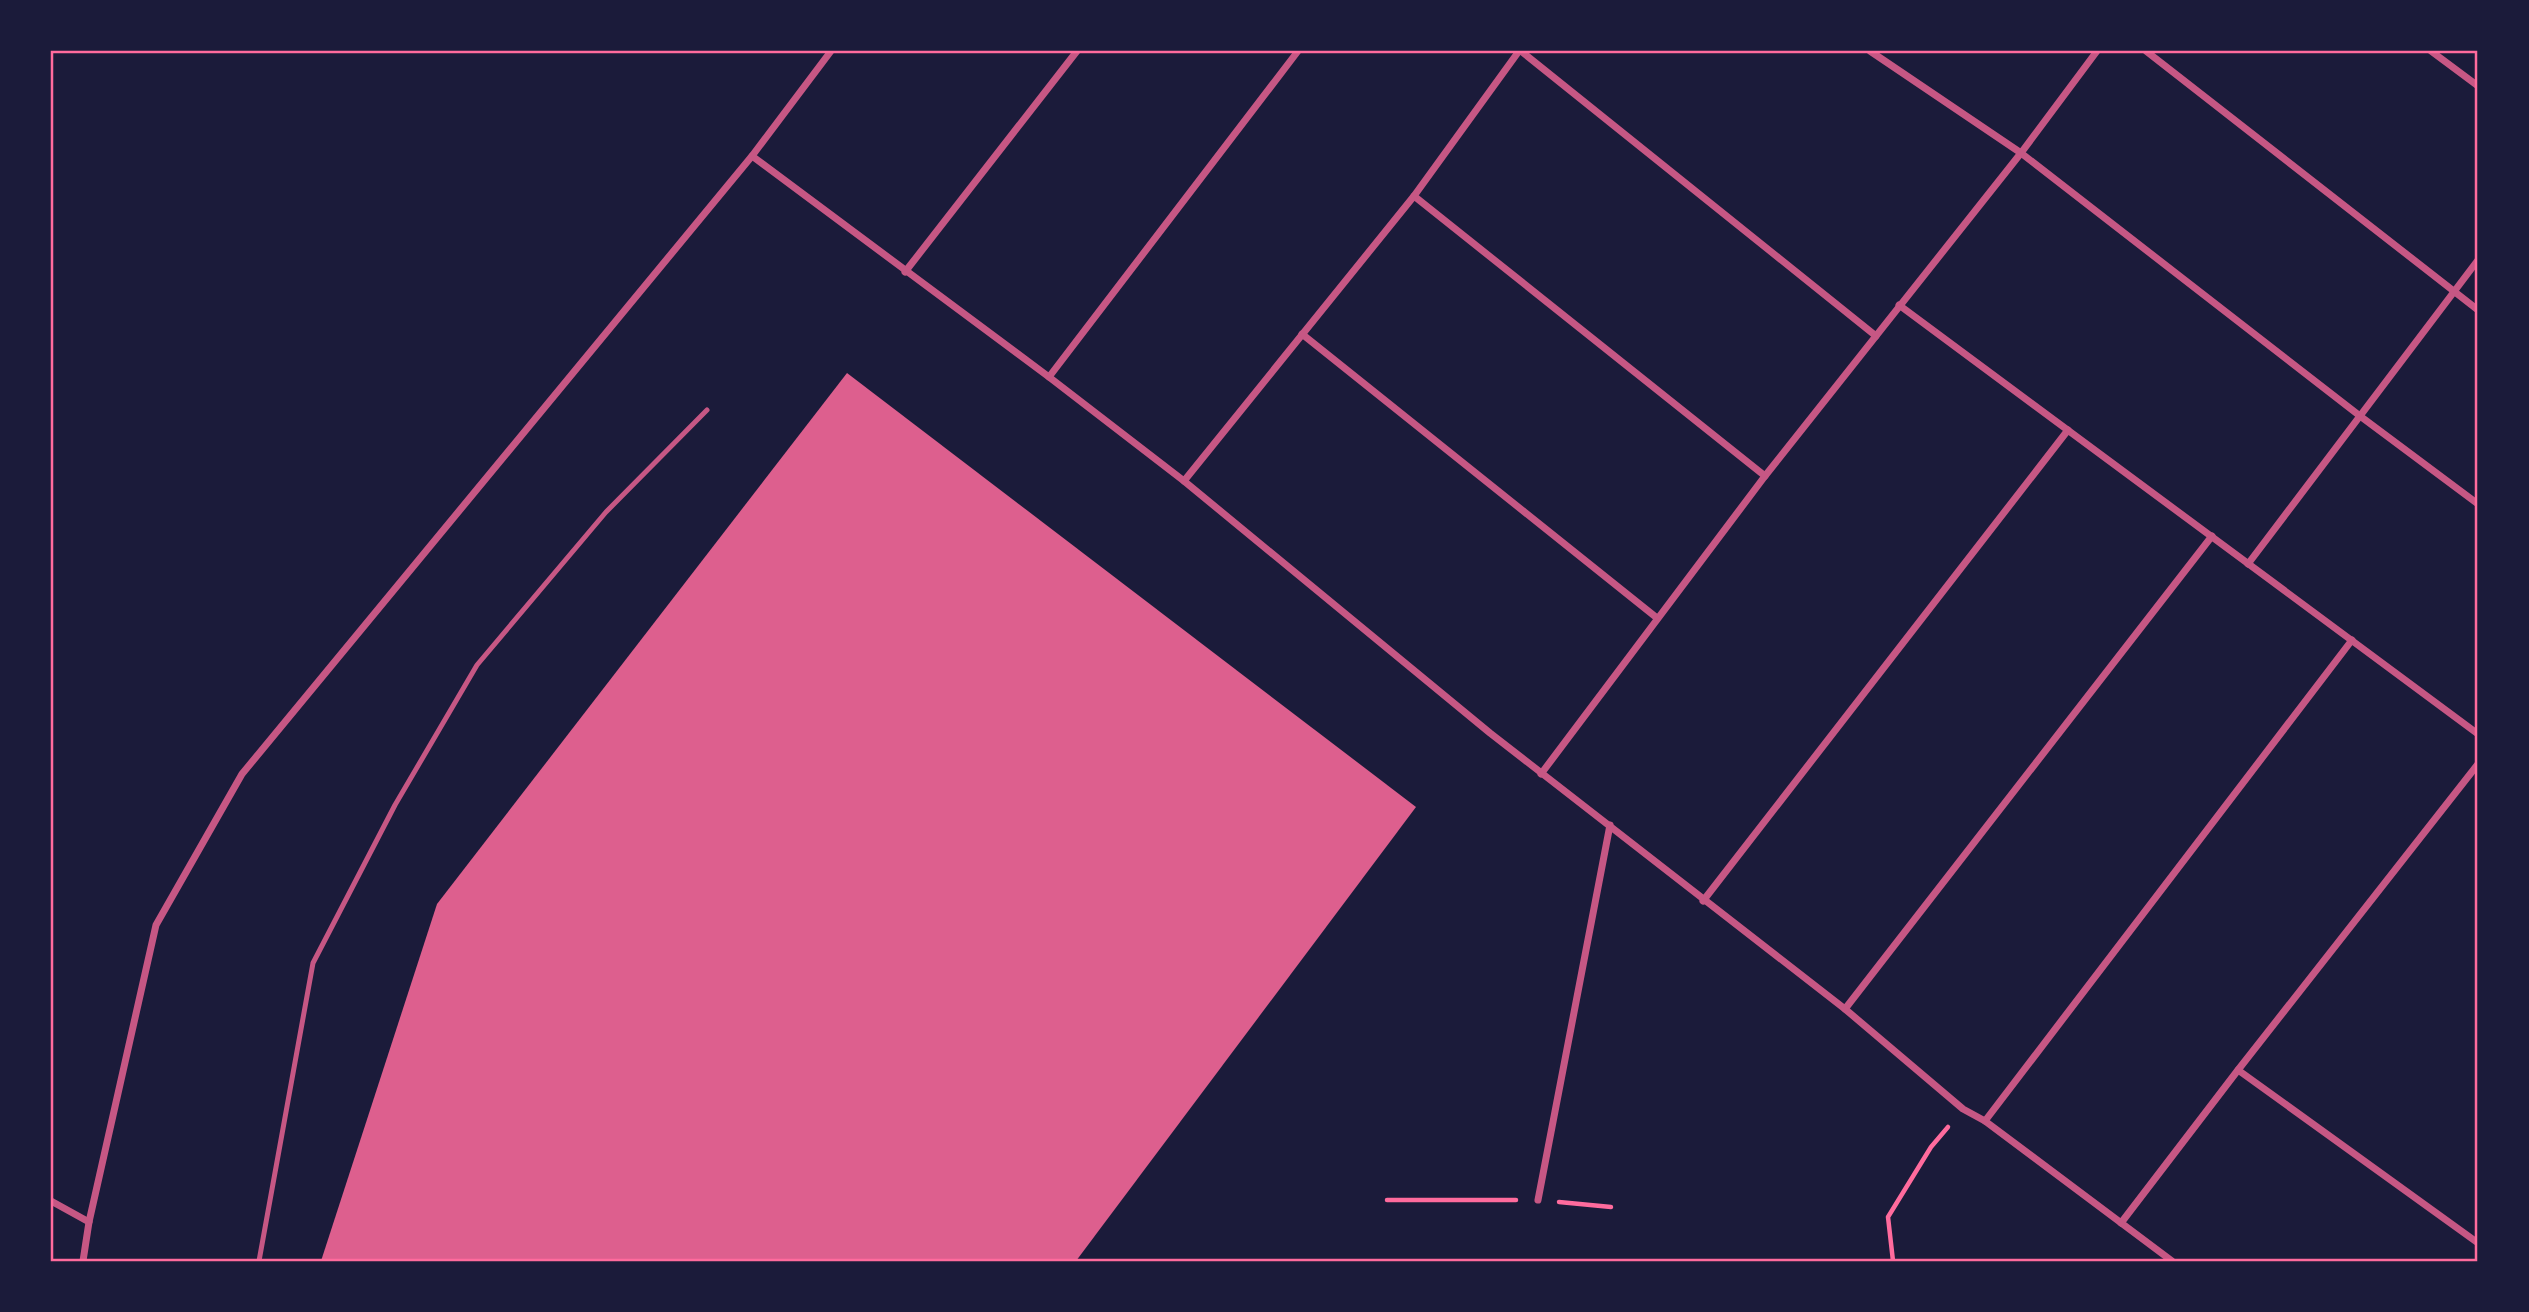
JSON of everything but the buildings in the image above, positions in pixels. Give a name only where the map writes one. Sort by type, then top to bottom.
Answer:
[{"type":"street","points":[[83,1261],[89,1222],[156,925],[243,774],[751,156],[831,51]]},
{"type":"street","points":[[905,272],[1077,51]]},
{"type":"street","points":[[1049,377],[1298,51]]},
{"type":"street","points":[[1184,481],[1414,196],[1520,51],[1876,336]]},
{"type":"street","points":[[1871,51],[2021,153],[2478,504]]},
{"type":"street","points":[[1541,774],[1765,476],[2021,153],[2097,51]]},
{"type":"street","points":[[2147,51],[2478,310]]},
{"type":"street","points":[[2431,51],[2478,86]]},
{"type":"street","points":[[751,156],[1049,377],[1184,481],[1541,774],[1844,1009],[1963,1109],[1985,1121],[2172,1261]]},
{"type":"street","points":[[1414,196],[1765,476]]},
{"type":"street","points":[[2248,564],[2478,260]]},
{"type":"street","points":[[1899,305],[2478,734]]},
{"type":"street","points":[[1302,334],[1657,618]]},
{"type":"street","points":[[1703,901],[2068,430]]},
{"type":"street","points":[[1844,1009],[2212,536]]},
{"type":"street","points":[[1985,1121],[2352,640]]},
{"type":"street","points":[[2121,1223],[2478,764]]},
{"type":"street","points":[[1538,1200],[1610,825]]},
{"type":"street","points":[[2238,1070],[2478,1243]]},
{"type":"street","points":[[51,1201],[89,1222]]},
{"type":"lane","points":[[259,1261],[313,963],[395,805],[477,665],[606,512],[707,410]]},
{"type":"path","points":[[1893,1261],[1888,1217],[1931,1147],[1963,1109]]},
{"type":"path","points":[[1387,1200],[1538,1200],[1611,1207]]}]
